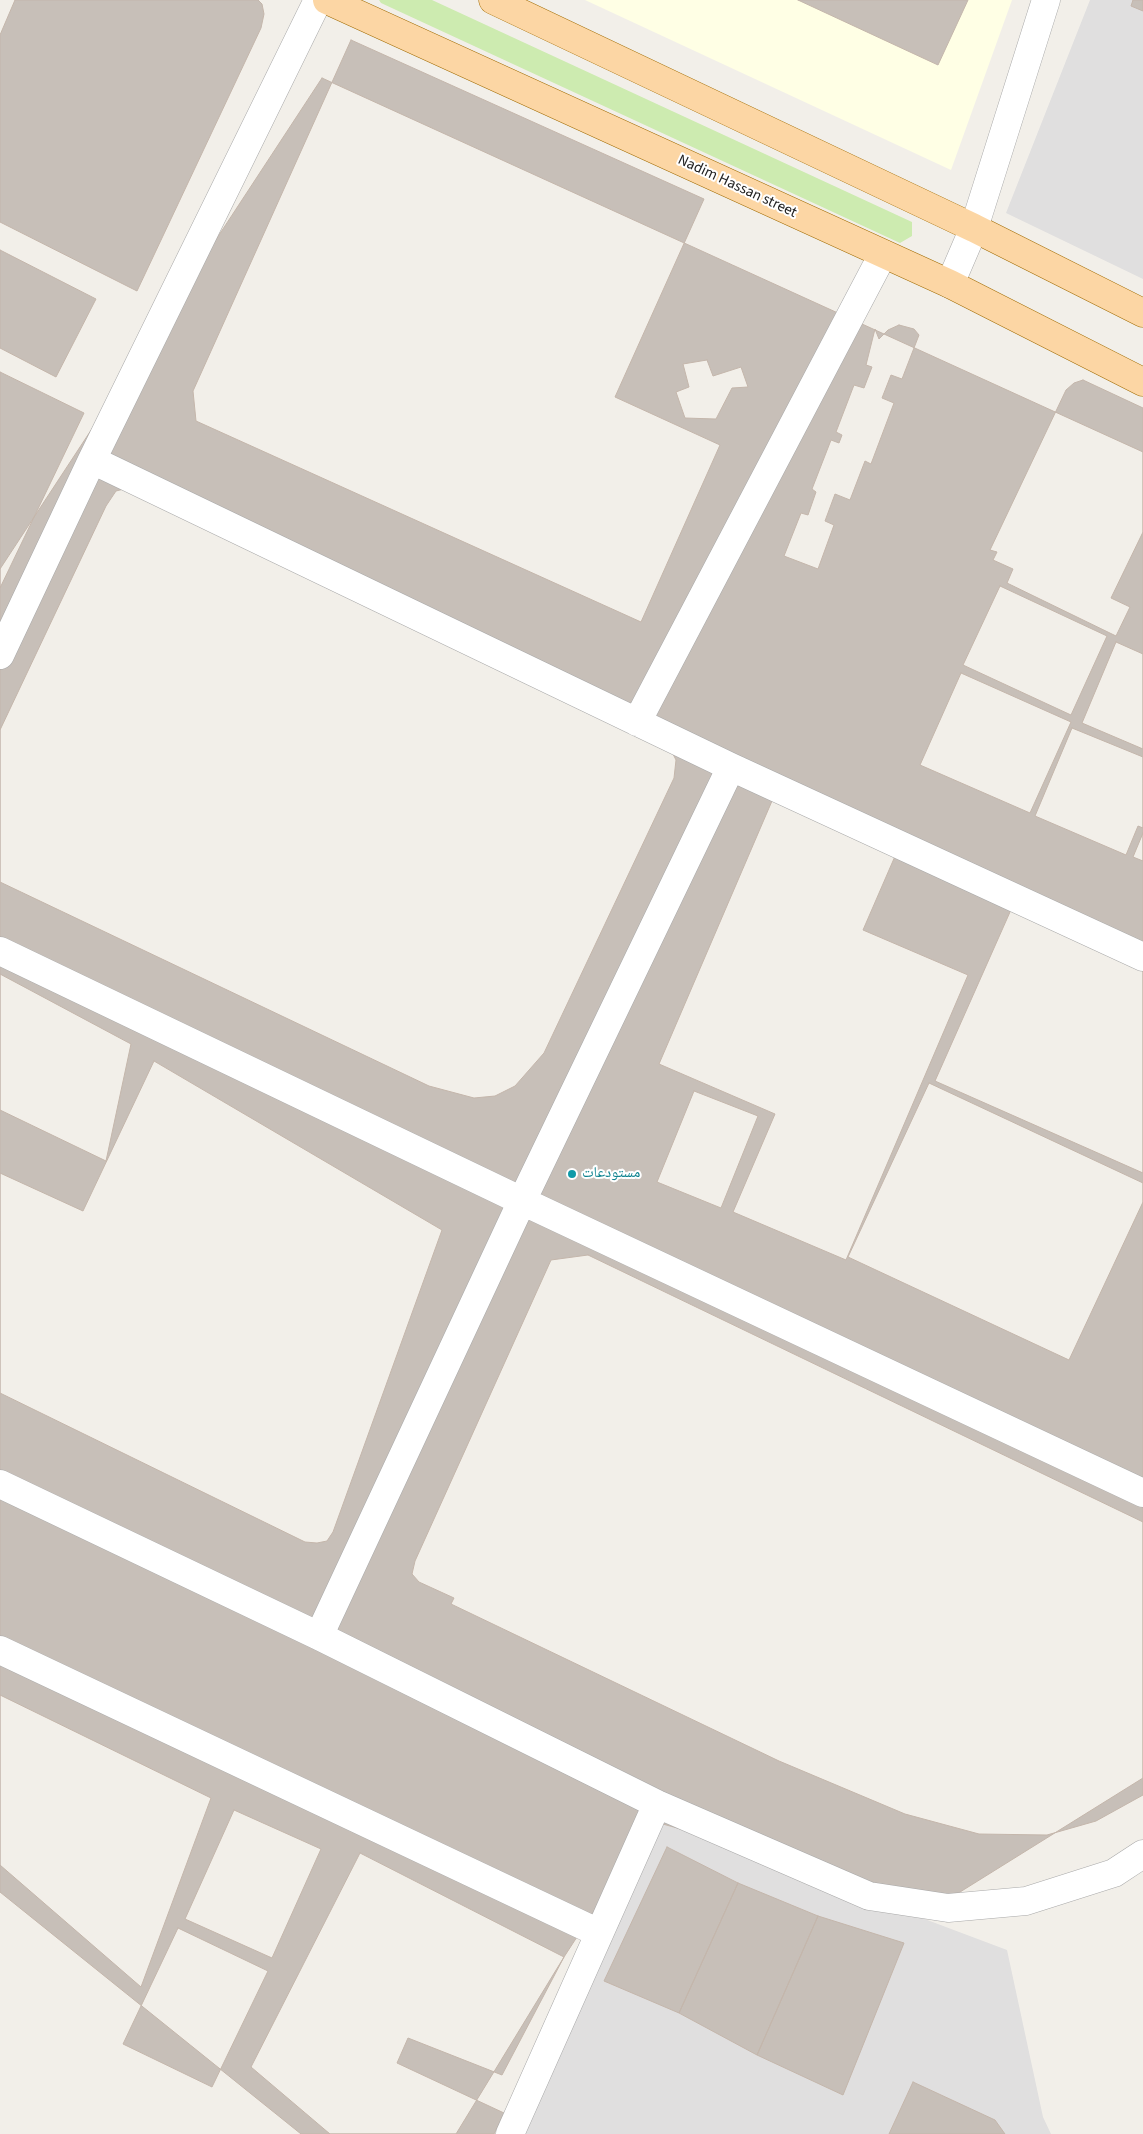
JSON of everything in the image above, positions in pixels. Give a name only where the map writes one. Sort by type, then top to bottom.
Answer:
[{"type":"main road","name":"Nadim Hassan street","points":[[327,0],[950,284],[1143,382]]},
{"type":"main road","points":[[493,0],[974,228],[1143,312]]},
{"type":"street","points":[[0,654],[92,460],[318,0]]},
{"type":"street","points":[[950,284],[974,228],[1046,0]]},
{"type":"street","points":[[637,722],[883,254]]},
{"type":"street","points":[[92,460],[731,768],[1143,957]]},
{"type":"street","points":[[319,1636],[522,1201],[731,768]]},
{"type":"street","points":[[0,951],[522,1201],[1143,1493]]},
{"type":"street","points":[[0,1484],[319,1636],[657,1804],[869,1896],[948,1908],[1026,1901],[1114,1874],[1143,1854]]},
{"type":"street","points":[[0,1650],[599,1933]]},
{"type":"street","points":[[510,2134],[657,1804]]},
{"type":"shaded area","points":[[585,0],[1012,0],[951,170]]},
{"type":"shaded area","points":[[1090,0],[1143,0],[1143,279],[1006,213]]},
{"type":"shaded area","points":[[664,1821],[1007,1950],[1043,2117],[1051,2134],[520,2134]]},
{"type":"green space","points":[[379,0],[432,0],[912,222],[912,236],[900,243],[381,3]]},
{"type":"building","points":[[15,0],[258,0],[262,4],[264,14],[261,28],[137,291],[0,222],[0,35]]},
{"type":"building","points":[[798,0],[968,0],[938,65]]},
{"type":"building","points":[[1133,0],[1143,0],[1143,11],[1131,6]]},
{"type":"building","points":[[351,40],[704,199],[615,397],[720,445],[641,622],[196,421],[193,391]]},
{"type":"building","name":"مستودعات","points":[[322,78],[1143,452],[1143,1778],[944,1902],[652,1821],[564,1957],[456,2134],[301,2134],[0,1892],[0,569]]},
{"type":"building","points":[[0,250],[96,299],[56,377],[0,348]]},
{"type":"building","points":[[899,325],[914,329],[919,335],[902,379],[891,375],[882,398],[894,403],[871,464],[865,461],[850,500],[835,494],[825,521],[834,525],[818,569],[784,556],[801,513],[808,515],[816,492],[812,489],[831,440],[839,443],[842,435],[836,432],[854,385],[864,388],[872,367],[866,365],[875,329],[879,339],[888,330]]},
{"type":"building","points":[[707,360],[713,376],[741,367],[748,387],[732,388],[716,419],[685,418],[676,392],[689,387],[683,364]]},
{"type":"building","points":[[0,372],[84,413],[0,588]]},
{"type":"building","points":[[1083,380],[1143,408],[1143,532],[1111,598],[1130,607],[1116,636],[1007,583],[1013,569],[993,560],[997,552],[990,550],[1066,390],[1074,383]]},
{"type":"building","points":[[132,487],[668,744],[676,760],[674,778],[544,1053],[515,1086],[495,1096],[474,1098],[429,1086],[0,882],[0,730],[106,506],[116,491]]},
{"type":"building","points":[[1000,586],[1107,636],[1071,715],[963,665]]},
{"type":"building","points":[[1116,642],[1143,654],[1143,749],[1082,723]]},
{"type":"building","points":[[961,673],[1071,722],[1030,813],[920,765]]},
{"type":"building","points":[[1072,728],[1143,757],[1143,828],[1138,826],[1126,855],[1035,816]]},
{"type":"building","points":[[775,794],[899,847],[863,930],[968,975],[846,1260],[733,1212],[775,1114],[659,1064]]},
{"type":"building","points":[[1143,833],[1143,861],[1133,857]]},
{"type":"building","points":[[1014,903],[1143,960],[1143,1173],[935,1081]]},
{"type":"building","points":[[0,974],[131,1044],[106,1161],[0,1110]]},
{"type":"building","points":[[154,1061],[442,1230],[333,1532],[327,1541],[317,1543],[305,1542],[0,1393],[0,1173],[83,1211]]},
{"type":"building","points":[[929,1083],[1143,1183],[1143,1202],[1069,1360],[848,1257]]},
{"type":"building","points":[[694,1091],[758,1116],[721,1208],[657,1182]]},
{"type":"building","points":[[588,1255],[1143,1522],[1143,1795],[1096,1821],[1047,1835],[979,1834],[905,1814],[779,1761],[451,1604],[454,1598],[419,1582],[412,1574],[415,1561],[551,1260]]},
{"type":"building","points":[[0,1695],[211,1798],[141,1987],[0,1865]]},
{"type":"building","points":[[234,1810],[321,1849],[272,1958],[185,1919]]},
{"type":"building","points":[[667,1847],[738,1883],[679,2013],[604,1981]]},
{"type":"building","points":[[360,1853],[564,1957],[502,2075],[408,2038],[397,2063],[504,2113],[494,2134],[330,2134],[251,2067]]},
{"type":"building","points":[[738,1883],[818,1916],[757,2055],[679,2013]]},
{"type":"building","points":[[818,1916],[904,1943],[843,2095],[757,2055]]},
{"type":"building","points":[[178,1928],[268,1971],[212,2087],[123,2044]]},
{"type":"building","points":[[913,2082],[995,2120],[1005,2134],[889,2134]]},
{"type":"place","name":"مستودعات","points":[[572,1174]]}]
